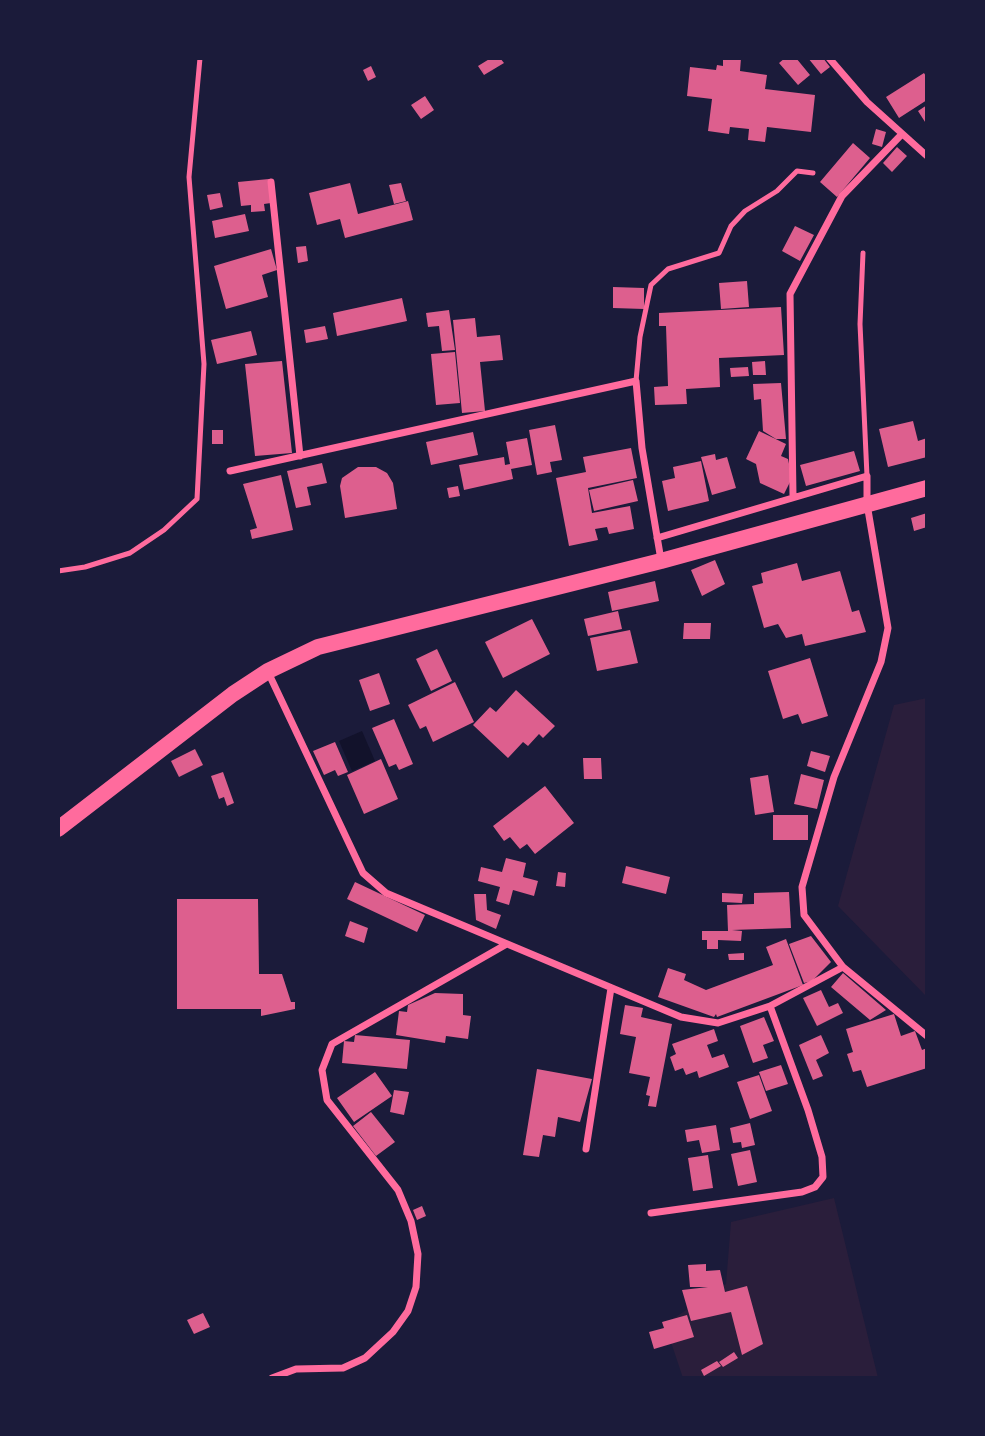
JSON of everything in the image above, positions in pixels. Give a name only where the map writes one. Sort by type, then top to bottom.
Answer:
[{"type":"main road","points":[[58,829],[268,671],[318,647],[661,561],[927,488]]},
{"type":"street","points":[[830,58],[867,102],[927,156]]},
{"type":"street","points":[[793,496],[790,294],[842,196],[902,134]]},
{"type":"street","points":[[271,182],[300,456]]},
{"type":"street","points":[[230,471],[636,381],[642,448],[661,561]]},
{"type":"street","points":[[657,538],[867,476],[867,504],[888,628],[880,662],[834,777],[802,887],[804,915],[843,967],[927,1036]]},
{"type":"street","points":[[268,671],[363,873],[386,893],[681,1017],[718,1023],[770,1006],[843,967]]},
{"type":"street","points":[[272,1378],[296,1370],[343,1368],[365,1358],[393,1332],[408,1311],[416,1287],[418,1254],[411,1222],[398,1190],[327,1100],[321,1070],[332,1044],[505,945]]},
{"type":"street","points":[[586,1149],[611,988]]},
{"type":"street","points":[[650,1213],[803,1192],[815,1187],[823,1177],[822,1157],[808,1110],[770,1006]]},
{"type":"lane","points":[[58,570],[85,567],[130,553],[164,530],[197,499],[204,364],[189,177],[200,58]]},
{"type":"lane","points":[[636,381],[640,337],[651,285],[668,269],[719,253],[731,226],[745,211],[778,191],[797,171],[813,173]]},
{"type":"lane","points":[[863,253],[860,324],[867,476]]},
{"type":"shaded area","points":[[927,698],[927,997],[838,906],[894,705]]},
{"type":"shaded area","points":[[362,731],[375,761],[352,771],[339,741]]},
{"type":"shaded area","points":[[834,1198],[878,1378],[683,1378],[665,1324],[726,1284],[731,1222]]},
{"type":"building","points":[[491,58],[500,58],[504,63],[484,75],[478,66]]},
{"type":"building","points":[[723,58],[741,58],[740,71],[767,75],[765,89],[815,95],[811,132],[767,127],[765,142],[748,140],[749,129],[730,127],[729,134],[708,131],[712,99],[687,96],[690,67],[716,70],[717,65],[723,66]]},
{"type":"building","points":[[785,58],[796,58],[810,75],[798,85],[779,63]]},
{"type":"building","points":[[808,58],[823,58],[830,67],[821,74]]},
{"type":"building","points":[[371,66],[376,77],[368,81],[363,70]]},
{"type":"building","points":[[924,73],[927,78],[927,100],[899,118],[886,97]]},
{"type":"building","points":[[425,96],[434,110],[421,119],[411,105]]},
{"type":"building","points":[[927,105],[927,125],[918,111]]},
{"type":"building","points":[[876,129],[886,132],[882,147],[872,144]]},
{"type":"building","points":[[853,143],[870,158],[837,197],[820,182]]},
{"type":"building","points":[[897,147],[907,156],[892,172],[883,163]]},
{"type":"building","points":[[269,179],[271,203],[264,204],[265,211],[251,212],[251,205],[241,206],[238,182]]},
{"type":"building","points":[[350,183],[358,214],[408,201],[413,220],[345,238],[340,219],[317,225],[309,193]]},
{"type":"building","points":[[401,183],[406,201],[394,204],[389,185]]},
{"type":"building","points":[[220,193],[223,207],[210,210],[207,195]]},
{"type":"building","points":[[245,214],[249,231],[215,238],[212,221]]},
{"type":"building","points":[[795,226],[814,235],[800,261],[782,251]]},
{"type":"building","points":[[306,246],[308,261],[298,263],[296,247]]},
{"type":"building","points":[[271,249],[277,270],[262,275],[268,297],[226,309],[214,266]]},
{"type":"building","points":[[747,281],[749,307],[721,309],[719,283]]},
{"type":"building","points":[[613,287],[644,288],[644,309],[613,308]]},
{"type":"building","points":[[402,298],[407,321],[337,336],[333,313]]},
{"type":"building","points":[[781,307],[784,355],[719,358],[720,387],[686,389],[687,404],[655,405],[654,387],[668,386],[666,326],[659,326],[659,313]]},
{"type":"building","points":[[449,310],[455,350],[442,351],[439,326],[428,327],[426,313]]},
{"type":"building","points":[[475,318],[477,337],[500,335],[503,360],[480,362],[485,411],[462,413],[453,320]]},
{"type":"building","points":[[325,326],[328,339],[306,343],[304,330]]},
{"type":"building","points":[[251,331],[257,355],[217,364],[211,340]]},
{"type":"building","points":[[455,352],[460,403],[436,405],[431,354]]},
{"type":"building","points":[[282,361],[292,453],[255,456],[245,364]]},
{"type":"building","points":[[765,361],[766,375],[753,375],[752,362]]},
{"type":"building","points":[[748,367],[749,376],[731,377],[730,368]]},
{"type":"building","points":[[781,383],[786,439],[776,439],[763,431],[761,399],[754,400],[753,384]]},
{"type":"building","points":[[913,421],[918,441],[927,438],[927,457],[888,467],[879,429]]},
{"type":"building","points":[[555,425],[562,460],[550,462],[552,472],[537,475],[529,430]]},
{"type":"building","points":[[212,430],[223,430],[223,444],[212,444]]},
{"type":"building","points":[[759,431],[786,444],[781,456],[788,459],[792,478],[784,494],[760,483],[756,464],[746,459]]},
{"type":"building","points":[[473,432],[478,455],[431,465],[426,442]]},
{"type":"building","points":[[527,438],[532,465],[511,469],[513,479],[464,490],[459,465],[504,457],[505,465],[510,464],[506,442]]},
{"type":"building","points":[[631,448],[637,478],[588,488],[592,513],[630,506],[634,529],[609,534],[607,527],[595,529],[598,540],[569,546],[556,478],[586,472],[583,457]]},
{"type":"building","points":[[854,451],[860,471],[806,486],[800,465]]},
{"type":"building","points":[[715,454],[716,460],[727,457],[736,488],[712,495],[701,457]]},
{"type":"building","points":[[701,461],[709,501],[668,511],[662,481],[675,478],[673,467]]},
{"type":"building","points":[[322,463],[327,483],[307,487],[311,505],[296,508],[287,471]]},
{"type":"building","points":[[358,467],[376,467],[387,473],[393,483],[397,509],[345,518],[340,486],[342,478]]},
{"type":"building","points":[[281,475],[293,530],[252,539],[250,530],[257,528],[243,484]]},
{"type":"building","points":[[633,480],[638,501],[594,511],[589,490]]},
{"type":"building","points":[[458,486],[460,496],[449,498],[447,488]]},
{"type":"building","points":[[927,513],[927,527],[914,531],[911,518]]},
{"type":"building","points":[[715,560],[725,584],[702,596],[691,570]]},
{"type":"building","points":[[797,563],[802,581],[840,571],[852,612],[859,610],[866,632],[805,646],[802,634],[786,638],[778,624],[764,628],[752,586],[763,583],[761,573]]},
{"type":"building","points":[[655,581],[659,601],[612,611],[608,592]]},
{"type":"building","points":[[618,611],[622,629],[588,636],[584,619]]},
{"type":"building","points":[[532,619],[550,654],[503,678],[485,642]]},
{"type":"building","points":[[684,623],[711,623],[710,639],[683,639]]},
{"type":"building","points":[[630,630],[638,663],[597,671],[590,638]]},
{"type":"building","points":[[437,649],[452,681],[431,691],[416,659]]},
{"type":"building","points":[[810,658],[828,716],[802,724],[798,714],[783,719],[768,671]]},
{"type":"building","points":[[379,673],[390,704],[370,711],[359,680]]},
{"type":"building","points":[[455,682],[474,722],[433,742],[426,726],[420,729],[408,705]]},
{"type":"building","points":[[516,690],[555,726],[543,738],[539,734],[528,746],[523,742],[508,758],[473,725],[490,707],[496,712]]},
{"type":"building","points":[[394,719],[413,764],[399,770],[396,764],[389,767],[372,728]]},
{"type":"building","points":[[335,742],[348,772],[338,776],[335,770],[324,775],[313,751]]},
{"type":"building","points":[[195,749],[203,765],[179,777],[171,761]]},
{"type":"building","points":[[811,751],[830,756],[825,772],[807,766]]},
{"type":"building","points":[[583,758],[601,758],[602,779],[584,779]]},
{"type":"building","points":[[381,759],[398,799],[364,814],[347,775]]},
{"type":"building","points":[[223,772],[234,803],[227,806],[224,797],[219,799],[211,776]]},
{"type":"building","points":[[801,774],[824,780],[817,809],[794,804]]},
{"type":"building","points":[[768,775],[774,812],[755,815],[750,778]]},
{"type":"building","points":[[545,786],[574,823],[535,854],[527,844],[520,849],[510,837],[504,841],[493,826]]},
{"type":"building","points":[[773,815],[808,815],[808,840],[773,840]]},
{"type":"building","points":[[506,858],[526,863],[523,877],[538,881],[534,896],[513,890],[509,905],[496,901],[500,887],[478,881],[481,867],[502,872]]},
{"type":"building","points":[[626,866],[670,877],[666,894],[622,883]]},
{"type":"building","points":[[558,872],[566,873],[565,887],[556,886]]},
{"type":"building","points":[[355,882],[425,915],[417,932],[347,899]]},
{"type":"building","points":[[789,892],[791,928],[732,930],[742,931],[741,941],[718,940],[718,949],[707,949],[707,940],[702,940],[702,931],[728,931],[727,905],[754,904],[754,893]]},
{"type":"building","points":[[722,893],[743,894],[742,903],[722,902]]},
{"type":"building","points":[[474,894],[486,894],[487,910],[501,915],[496,929],[476,920]]},
{"type":"building","points":[[177,899],[258,899],[259,974],[282,974],[291,1002],[295,1002],[295,1009],[261,1016],[261,1009],[177,1009]]},
{"type":"building","points":[[350,921],[368,928],[364,943],[345,936]]},
{"type":"building","points":[[811,936],[831,962],[812,981],[804,983],[789,944]]},
{"type":"building","points":[[786,939],[803,985],[717,1017],[716,1014],[714,1017],[658,997],[668,968],[686,974],[684,980],[706,990],[773,965],[766,947]]},
{"type":"building","points":[[744,953],[744,960],[729,960],[728,954]]},
{"type":"building","points":[[843,973],[886,1010],[870,1020],[831,987]]},
{"type":"building","points":[[821,990],[829,1007],[838,1003],[843,1013],[817,1026],[803,998]]},
{"type":"building","points":[[435,993],[463,994],[463,1015],[471,1016],[468,1039],[446,1036],[445,1043],[396,1035],[399,1011],[407,1012],[408,1005]]},
{"type":"building","points":[[625,1005],[643,1008],[641,1017],[672,1024],[656,1107],[648,1106],[650,1096],[646,1095],[650,1077],[629,1073],[636,1037],[620,1034]]},
{"type":"building","points":[[894,1014],[901,1036],[915,1031],[922,1050],[927,1048],[927,1068],[867,1087],[861,1070],[853,1072],[847,1054],[853,1052],[846,1029]]},
{"type":"building","points":[[764,1017],[774,1041],[763,1045],[768,1058],[753,1063],[740,1026]]},
{"type":"building","points":[[714,1029],[718,1041],[707,1045],[712,1058],[724,1054],[729,1067],[699,1078],[697,1071],[686,1075],[683,1068],[675,1071],[670,1057],[676,1054],[672,1044]]},
{"type":"building","points":[[355,1035],[410,1040],[407,1069],[342,1063],[344,1041],[354,1042]]},
{"type":"building","points":[[821,1035],[829,1053],[816,1060],[823,1076],[813,1080],[799,1045]]},
{"type":"building","points":[[781,1065],[788,1084],[766,1091],[759,1072]]},
{"type":"building","points":[[537,1069],[592,1079],[580,1122],[558,1117],[555,1137],[543,1135],[539,1157],[523,1155]]},
{"type":"building","points":[[375,1072],[392,1096],[354,1122],[337,1098]]},
{"type":"building","points":[[759,1075],[772,1111],[750,1119],[737,1082]]},
{"type":"building","points":[[394,1090],[409,1092],[404,1115],[390,1112]]},
{"type":"building","points":[[371,1112],[395,1142],[376,1156],[353,1126]]},
{"type":"building","points":[[750,1123],[755,1145],[742,1148],[741,1142],[733,1143],[730,1128]]},
{"type":"building","points":[[716,1125],[720,1150],[702,1153],[699,1140],[687,1142],[685,1130]]},
{"type":"building","points":[[750,1150],[757,1182],[738,1186],[731,1154]]},
{"type":"building","points":[[708,1155],[713,1188],[693,1191],[688,1158]]},
{"type":"building","points":[[422,1206],[426,1216],[417,1220],[413,1210]]},
{"type":"building","points":[[706,1264],[706,1271],[720,1270],[725,1292],[747,1286],[763,1344],[742,1355],[731,1312],[691,1321],[682,1290],[708,1287],[690,1287],[688,1265]]},
{"type":"building","points":[[203,1313],[210,1327],[194,1334],[187,1320]]},
{"type":"building","points":[[687,1315],[694,1337],[654,1349],[649,1332],[664,1328],[662,1322]]},
{"type":"building","points":[[734,1352],[738,1358],[723,1367],[719,1362]]},
{"type":"building","points":[[717,1361],[721,1366],[704,1376],[701,1370]]}]
